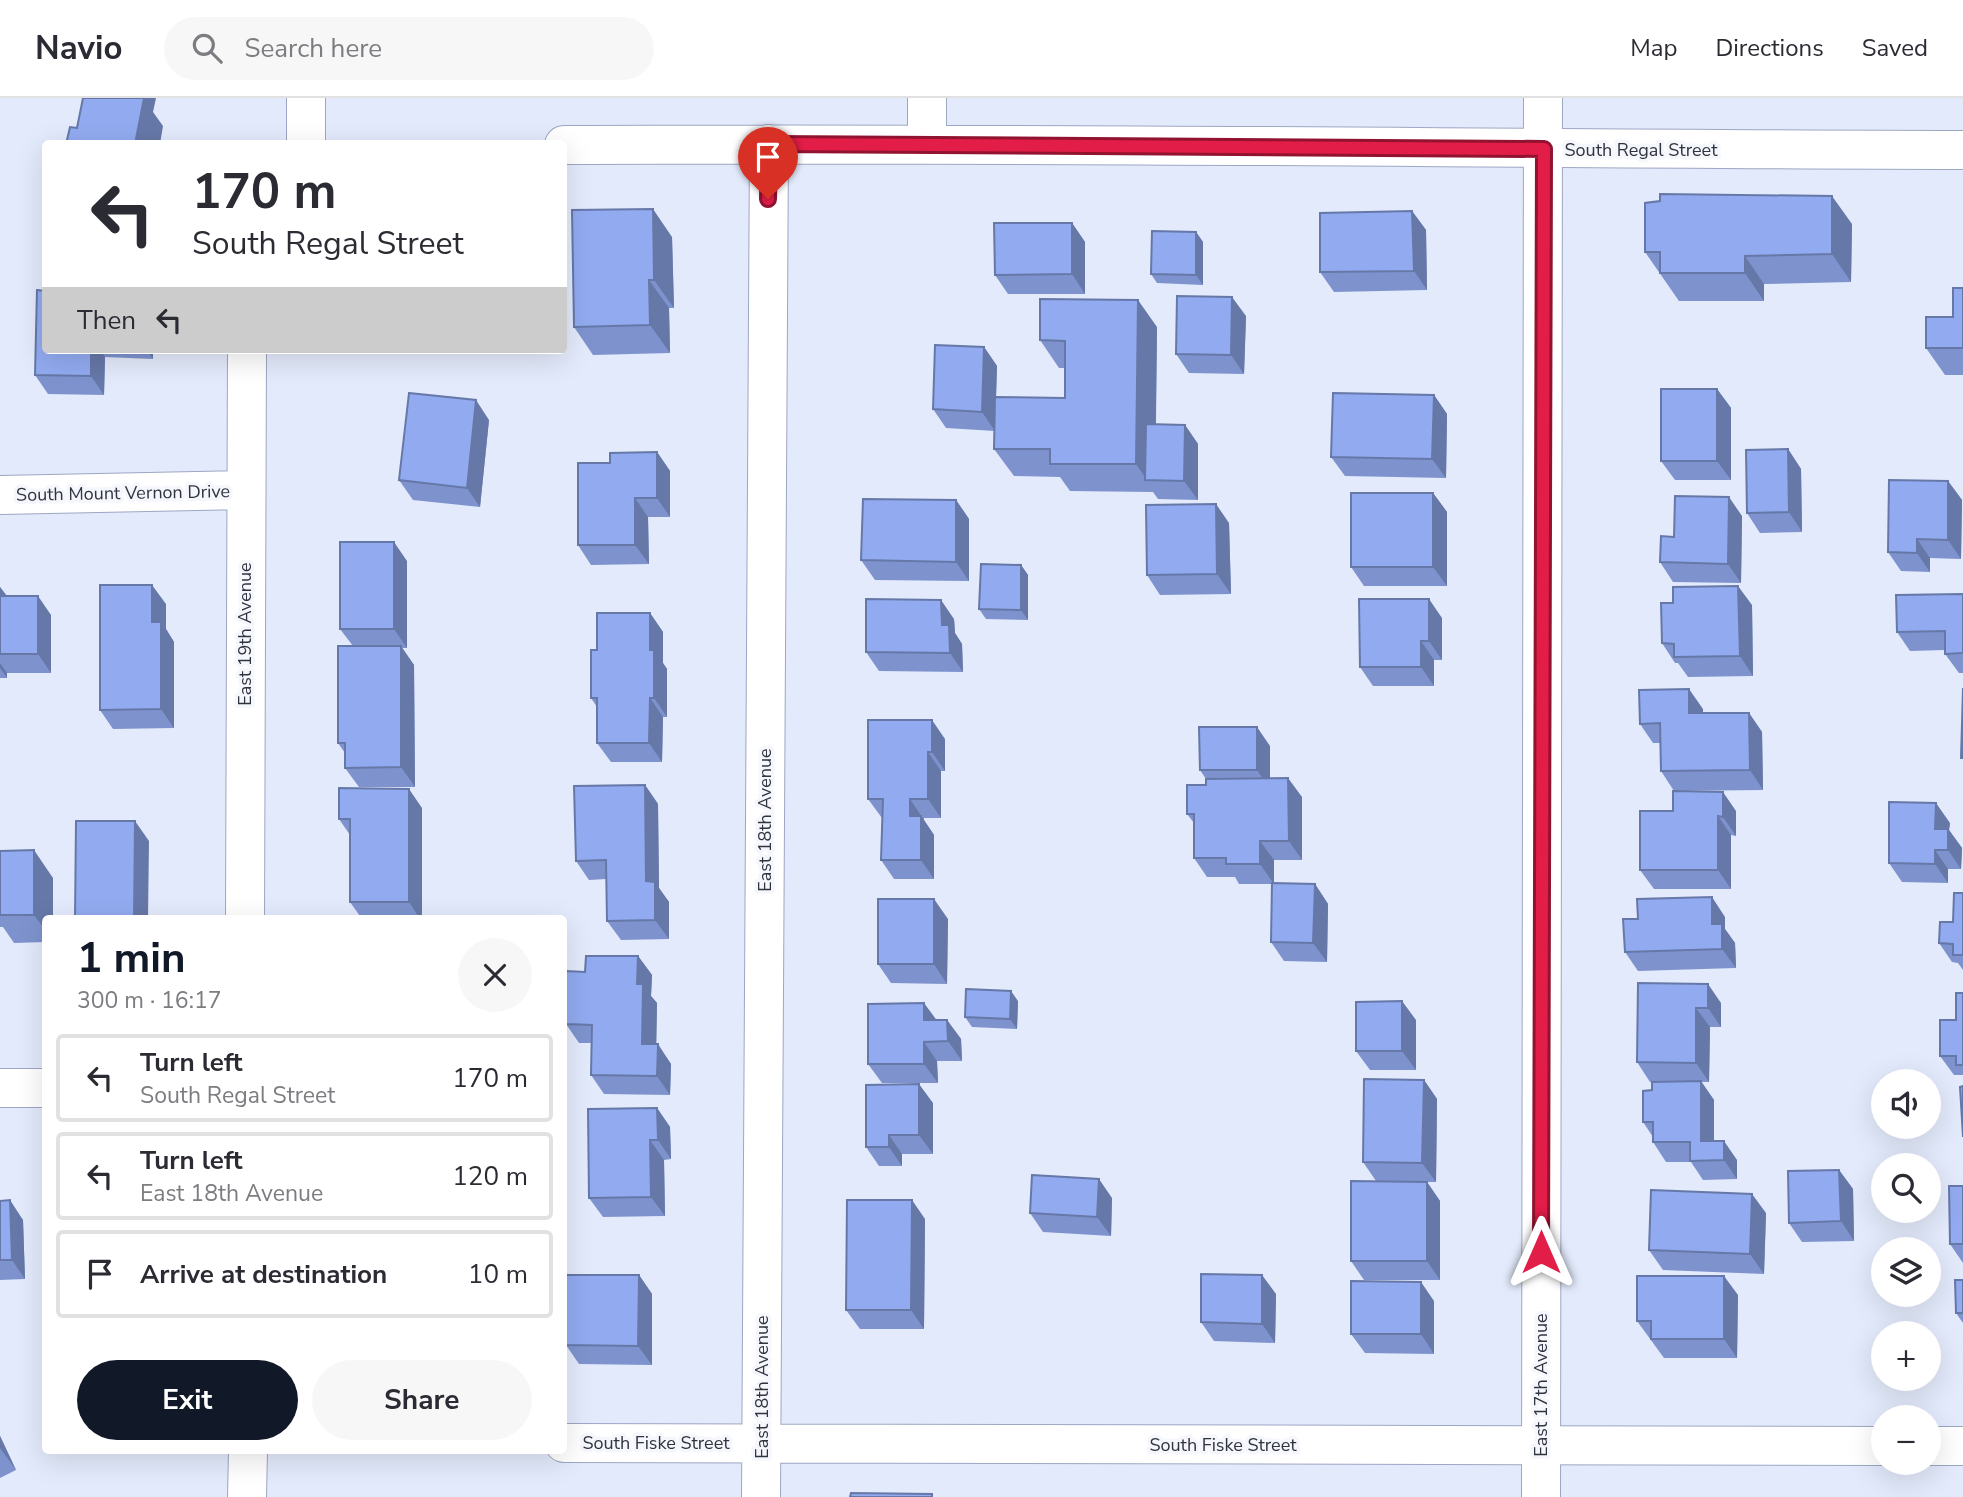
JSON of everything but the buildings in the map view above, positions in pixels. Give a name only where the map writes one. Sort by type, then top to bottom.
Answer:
[{"type":"street","points":[[306,98],[306,140]]},
{"type":"street","points":[[927,98],[927,145]]},
{"type":"street","name":"East 17th Avenue","points":[[1541,1497],[1543,98]]},
{"type":"street","name":"East 18th Avenue","points":[[761,1497],[769,144]]},
{"type":"street","name":"South Regal Street","points":[[567,145],[1963,150]]},
{"type":"street","name":"East 19th Avenue","points":[[245,915],[247,354]]},
{"type":"street","name":"South Mount Vernon Drive","points":[[0,495],[246,490]]},
{"type":"street","points":[[0,1088],[42,1088]]},
{"type":"street","name":"South Fiske Street","points":[[567,1443],[1871,1446]]},
{"type":"street","points":[[1941,1446],[1963,1446]]},
{"type":"street","points":[[247,1497],[248,1454]]},
{"type":"route","points":[[768,199],[769,144],[1544,149],[1541,1252]]}]
